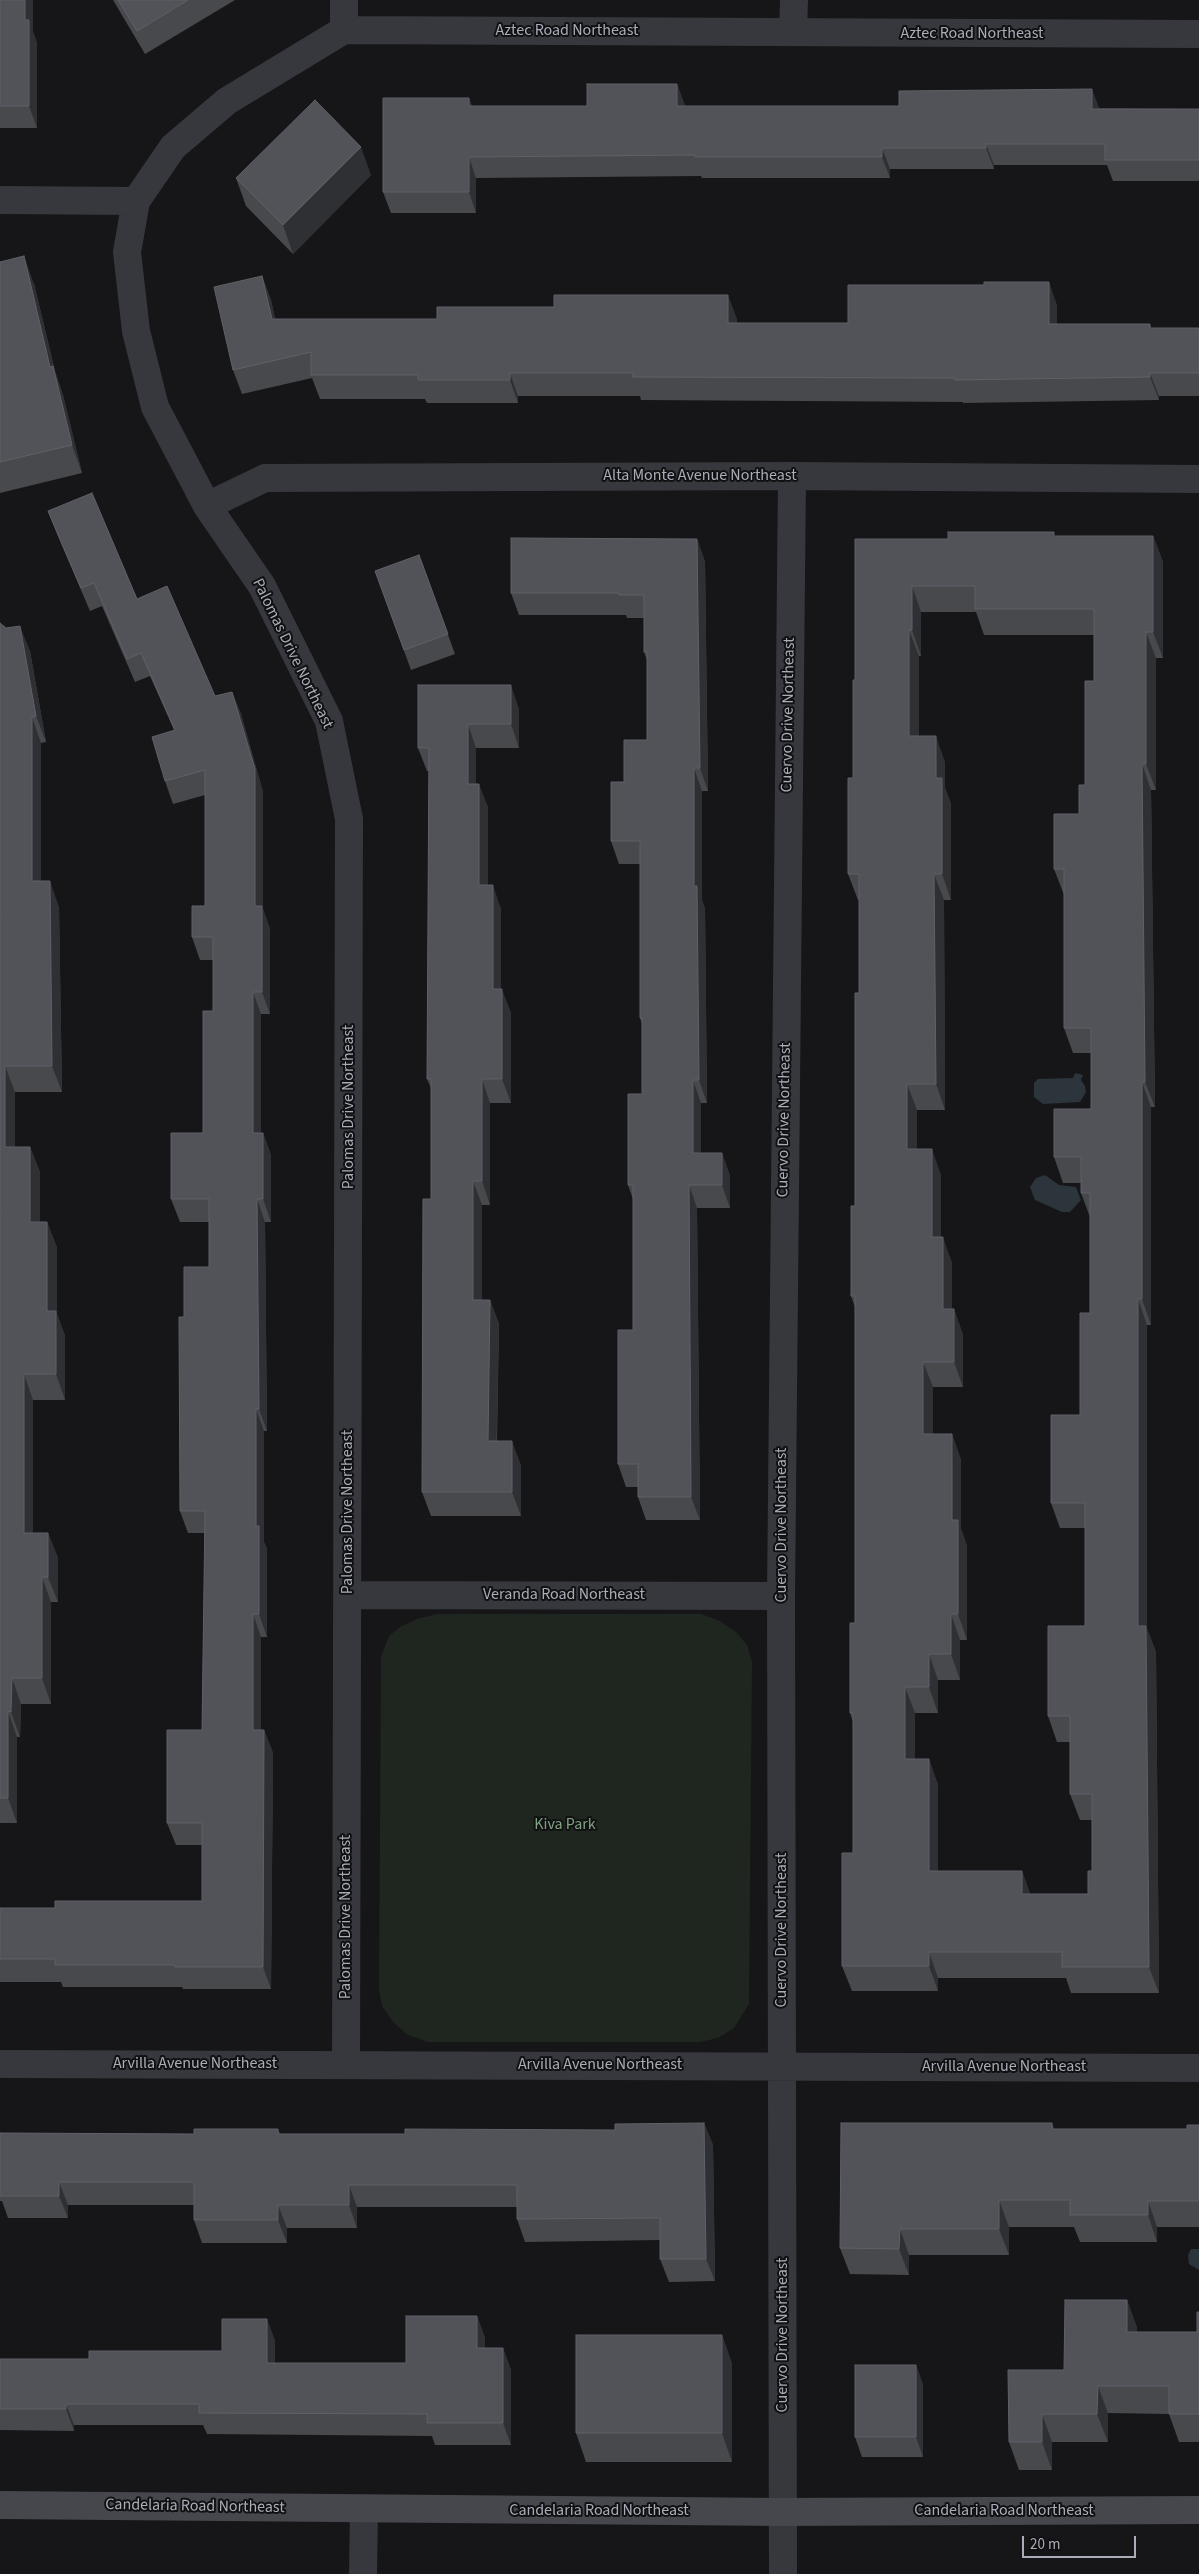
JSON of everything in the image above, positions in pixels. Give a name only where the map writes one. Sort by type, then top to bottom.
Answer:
[{"type":"main road","name":"Candelaria Road Northeast","points":[[0,2505],[782,2512],[1199,2510]]},
{"type":"street","points":[[0,200],[136,202],[173,147],[227,101],[344,30],[344,0]]},
{"type":"street","points":[[793,32],[794,0]]},
{"type":"street","name":"Aztec Road Northeast","points":[[344,30],[1199,34]]},
{"type":"street","name":"Palomas Drive Northeast","points":[[136,202],[128,252],[136,331],[155,406],[207,506],[262,586],[328,721],[349,819],[346,2064]]},
{"type":"street","name":"Alta Monte Avenue Northeast","points":[[207,506],[265,478],[792,476],[1199,479]]},
{"type":"street","name":"Cuervo Drive Northeast","points":[[783,2574],[781,1596],[792,476]]},
{"type":"street","name":"Veranda Road Northeast","points":[[348,1595],[781,1596]]},
{"type":"street","name":"Arvilla Avenue Northeast","points":[[0,2064],[1199,2068]]},
{"type":"street","points":[[363,2574],[364,2509]]},
{"type":"green space","name":"Kiva Park","points":[[437,1614],[701,1614],[720,1621],[736,1632],[747,1645],[752,1662],[749,2004],[734,2028],[718,2038],[700,2042],[428,2042],[408,2035],[394,2023],[382,2006],[379,1989],[381,1657],[389,1636],[400,1627],[417,1619]]},
{"type":"shaded area","points":[[1075,1073],[1083,1075],[1081,1080],[1085,1086],[1086,1092],[1080,1102],[1043,1104],[1034,1097],[1034,1083],[1038,1079],[1073,1078]]},
{"type":"shaded area","points":[[1045,1175],[1059,1185],[1076,1187],[1081,1200],[1070,1212],[1062,1212],[1035,1200],[1030,1187],[1036,1178]]},
{"type":"shaded area","points":[[1191,2249],[1199,2249],[1199,2270],[1189,2264],[1188,2255]]},
{"type":"building","points":[[0,0],[25,0],[25,20],[29,20],[29,106],[0,106]]},
{"type":"building","points":[[118,0],[188,0],[137,31]]},
{"type":"building","points":[[587,84],[677,84],[677,106],[899,106],[899,91],[1092,89],[1092,109],[1199,109],[1199,160],[1105,160],[1105,144],[986,144],[986,148],[882,148],[882,157],[695,157],[695,155],[469,157],[469,192],[383,192],[383,98],[469,98],[469,106],[587,106]]},
{"type":"building","points":[[315,100],[361,147],[283,225],[236,178]]},
{"type":"building","points":[[24,256],[50,367],[53,366],[72,445],[0,462],[0,262]]},
{"type":"building","points":[[262,276],[272,319],[437,319],[437,307],[554,307],[554,295],[728,295],[728,323],[848,323],[848,285],[984,285],[984,282],[1049,282],[1049,324],[1150,324],[1150,328],[1199,328],[1199,373],[1150,373],[1150,377],[955,380],[955,378],[633,377],[633,373],[510,373],[510,380],[418,380],[418,375],[311,375],[311,352],[233,370],[214,287]]},
{"type":"building","points":[[92,493],[137,599],[167,586],[215,696],[232,692],[255,769],[255,906],[262,906],[262,992],[253,992],[253,1133],[263,1133],[263,1199],[257,1199],[259,1409],[256,1409],[256,1526],[259,1526],[259,1614],[253,1614],[253,1730],[264,1730],[263,1967],[55,1965],[55,1959],[0,1959],[0,1908],[55,1908],[55,1901],[202,1901],[202,1823],[167,1823],[167,1730],[202,1730],[205,1511],[180,1511],[179,1317],[184,1317],[184,1267],[209,1267],[209,1199],[171,1199],[171,1133],[203,1133],[203,1011],[213,1011],[213,937],[192,937],[192,906],[205,906],[205,770],[165,781],[152,737],[175,730],[141,653],[127,659],[94,583],[81,588],[48,511]]},
{"type":"building","points":[[948,532],[1054,532],[1054,536],[1153,536],[1153,632],[1146,632],[1146,764],[1142,764],[1145,1082],[1142,1082],[1142,1299],[1138,1299],[1138,1626],[1146,1626],[1149,1967],[1062,1967],[1062,1952],[929,1952],[929,1966],[842,1966],[842,1853],[853,1853],[853,1713],[850,1713],[850,1623],[855,1623],[855,1296],[851,1296],[851,1206],[855,1206],[855,993],[859,993],[859,874],[848,874],[848,778],[853,778],[855,539],[948,539]],"holes":[[[912,586],[975,586],[975,609],[1094,609],[1094,681],[1085,681],[1085,785],[1079,785],[1079,814],[1054,814],[1054,869],[1064,869],[1064,1028],[1091,1028],[1091,1109],[1054,1109],[1054,1157],[1081,1157],[1081,1193],[1090,1193],[1090,1313],[1080,1313],[1080,1415],[1051,1415],[1051,1503],[1085,1503],[1085,1626],[1048,1626],[1048,1716],[1070,1716],[1070,1794],[1092,1794],[1092,1871],[1088,1871],[1088,1894],[1022,1894],[1022,1871],[929,1871],[929,1759],[905,1759],[905,1687],[929,1687],[929,1654],[951,1654],[951,1614],[958,1614],[958,1520],[952,1520],[952,1434],[923,1434],[923,1362],[954,1362],[954,1309],[943,1309],[943,1237],[932,1237],[932,1149],[907,1149],[907,1084],[936,1084],[934,874],[942,874],[942,778],[936,778],[936,736],[909,736],[909,630],[912,630]]]},
{"type":"building","points":[[511,538],[697,539],[700,768],[694,768],[694,886],[697,886],[699,1080],[693,1080],[693,1153],[722,1153],[722,1185],[689,1185],[691,1497],[638,1497],[638,1464],[618,1464],[618,1330],[633,1330],[633,1185],[628,1185],[628,1094],[642,1094],[642,1018],[640,1018],[640,841],[611,841],[611,782],[624,782],[624,740],[647,740],[647,652],[644,652],[644,595],[619,595],[619,593],[511,593]]},
{"type":"building","points":[[419,555],[448,634],[404,650],[375,571]]},
{"type":"building","points":[[0,623],[6,628],[20,626],[36,716],[32,717],[32,881],[50,881],[52,1066],[5,1066],[5,1147],[30,1147],[30,1222],[47,1222],[47,1311],[56,1311],[56,1374],[24,1374],[24,1533],[48,1533],[48,1577],[42,1577],[42,1678],[12,1678],[11,1712],[8,1711],[8,1798],[0,1798]]},
{"type":"building","points":[[418,685],[511,685],[511,724],[468,724],[468,784],[479,784],[479,885],[493,885],[493,989],[502,989],[502,1079],[482,1079],[482,1181],[473,1181],[473,1300],[490,1300],[488,1441],[512,1441],[512,1492],[422,1492],[423,1199],[431,1199],[431,1079],[427,1079],[429,748],[418,748]]},
{"type":"building","points":[[704,2123],[706,2259],[660,2259],[660,2218],[517,2219],[517,2185],[349,2185],[349,2205],[278,2205],[278,2220],[194,2220],[194,2182],[59,2182],[59,2196],[0,2196],[0,2133],[194,2134],[194,2129],[278,2129],[278,2134],[405,2134],[405,2129],[615,2130],[615,2124]]},
{"type":"building","points":[[841,2123],[1052,2123],[1052,2129],[1187,2129],[1187,2125],[1199,2125],[1199,2201],[1148,2201],[1148,2215],[1070,2215],[1070,2200],[999,2200],[999,2229],[900,2229],[899,2249],[840,2248]]},
{"type":"building","points":[[1065,2300],[1127,2300],[1127,2332],[1197,2332],[1197,2312],[1199,2312],[1199,2414],[1169,2414],[1169,2386],[1098,2386],[1097,2414],[1042,2414],[1042,2442],[1009,2442],[1008,2370],[1064,2370]]},
{"type":"building","points":[[406,2316],[477,2316],[477,2348],[503,2348],[503,2423],[427,2423],[427,2414],[199,2413],[199,2404],[66,2404],[66,2409],[0,2409],[0,2359],[89,2359],[89,2351],[222,2351],[222,2319],[267,2319],[267,2363],[406,2363]]},
{"type":"building","points":[[576,2335],[722,2335],[722,2433],[576,2433]]},
{"type":"building","points":[[855,2365],[916,2365],[916,2437],[855,2437]]}]
